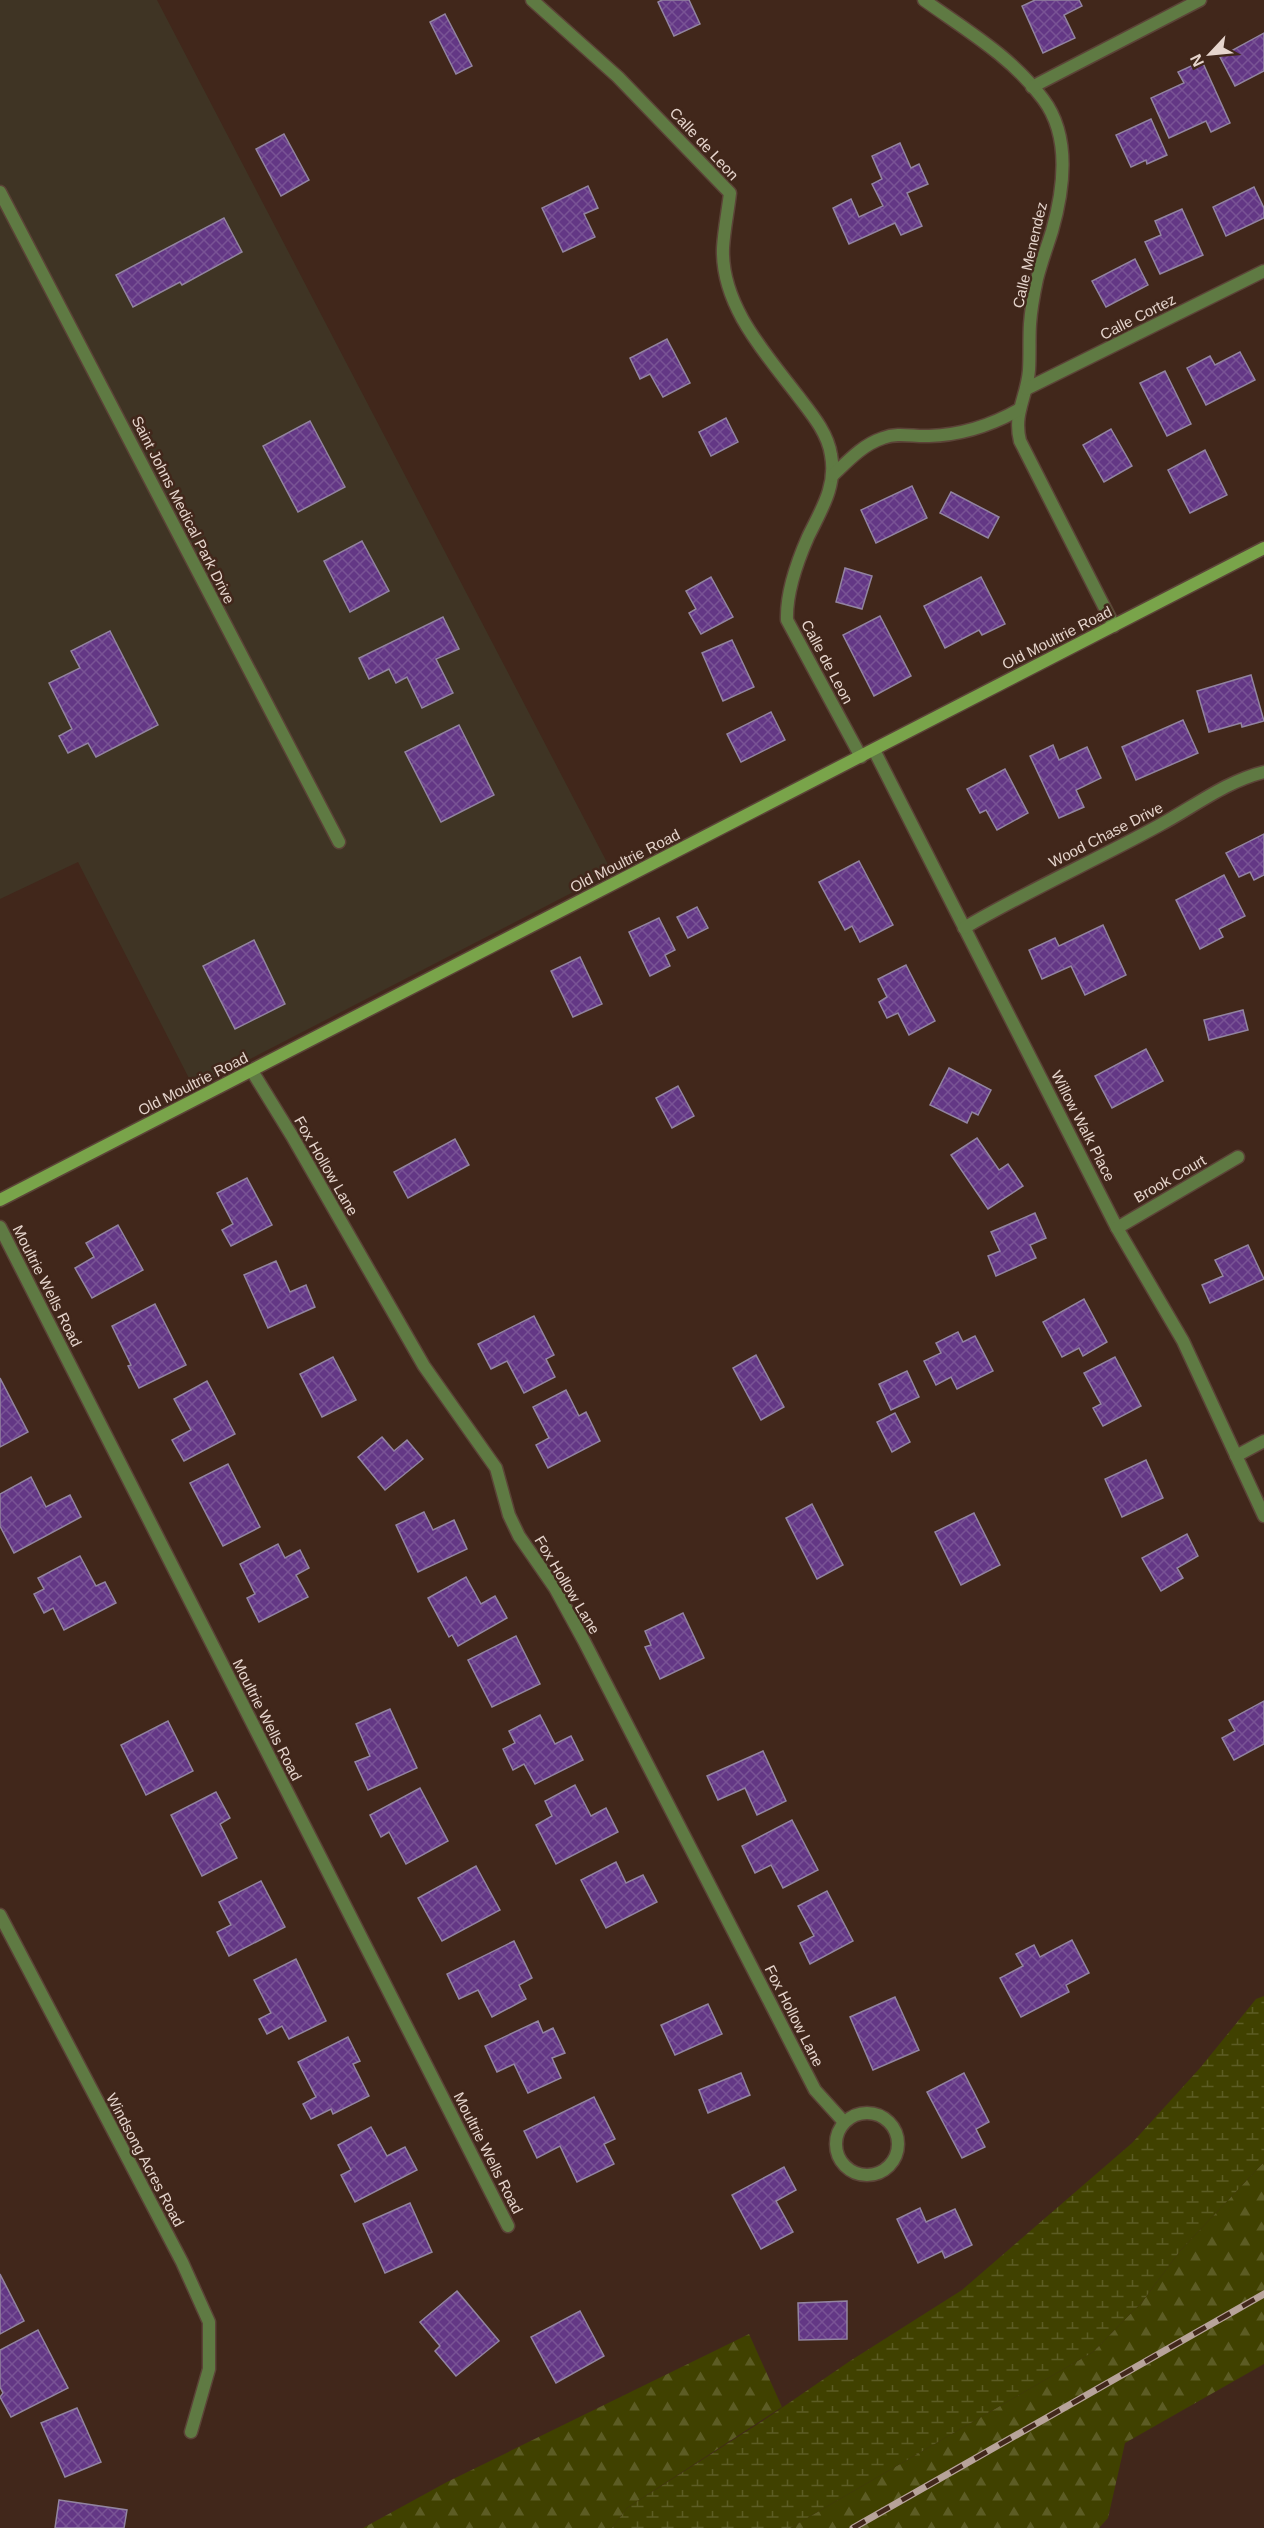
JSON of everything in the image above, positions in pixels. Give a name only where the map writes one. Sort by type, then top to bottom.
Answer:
[{"type":"main road","name":"Old Moultrie Road","points":[[0,1200],[1264,548]]},
{"type":"street","name":"Calle de Leon","points":[[532,0],[618,77],[730,193],[723,249],[725,277],[733,301],[745,324],[813,416],[827,440],[831,455],[832,476],[827,500],[807,539],[795,573],[787,605],[788,620],[861,757]]},
{"type":"street","name":"Calle Menendez","points":[[924,0],[981,39],[1032,87],[1050,110],[1063,146],[1061,183],[1053,228],[1038,276],[1030,322],[1029,370],[1017,418],[1020,441],[1114,626]]},
{"type":"street","points":[[1032,87],[1200,0]]},
{"type":"street","name":"Saint Johns Medical Park Drive","points":[[0,192],[339,842]]},
{"type":"street","name":"Calle Cortez","points":[[1026,389],[1264,271]]},
{"type":"street","points":[[832,476],[862,448],[884,438],[896,435],[929,436],[975,430],[999,421],[1020,408]]},
{"type":"street","name":"Willow Walk Place","points":[[874,750],[1117,1228],[1183,1341],[1264,1516]]},
{"type":"street","name":"Wood Chase Drive","points":[[964,928],[1011,900],[1159,826],[1221,790],[1264,772]]},
{"type":"street","name":"Fox Hollow Lane","points":[[252,1071],[292,1136],[424,1366],[496,1468],[509,1515],[519,1536],[555,1588],[584,1641],[815,2090],[844,2122]]},
{"type":"street","name":"Brook Court","points":[[1117,1228],[1238,1157]]},
{"type":"street","name":"Moultrie Wells Road","points":[[0,1227],[508,2226]]},
{"type":"street","points":[[1236,1456],[1264,1441]]},
{"type":"street","name":"Windsong Acres Road","points":[[0,1915],[182,2262],[209,2322],[209,2369],[190,2432]]},
{"type":"street","points":[[863,2112],[884,2117],[892,2124],[899,2144],[892,2164],[883,2171],[871,2175],[860,2175],[842,2163],[837,2153],[838,2132],[844,2122],[853,2115],[863,2112]]},
{"type":"shaded area","points":[[0,0],[157,0],[612,872],[194,1088],[78,862],[0,899]]},
{"type":"green space","points":[[1264,1996],[1264,2162],[1180,2251],[1142,2302],[1093,2352],[790,2528],[612,2528],[627,2508],[962,2290],[1132,2143],[1200,2068],[1256,1999]]},
{"type":"green space","points":[[1264,2162],[1264,2364],[1125,2443],[1108,2518],[1099,2528],[790,2528],[1093,2352],[1142,2302],[1180,2251]]},
{"type":"green space","points":[[749,2334],[782,2407],[627,2508],[612,2528],[363,2528],[447,2482]]},
{"type":"building","points":[[689,0],[700,24],[674,36],[658,2]]},
{"type":"building","points":[[1035,0],[1079,0],[1082,6],[1064,15],[1075,38],[1043,53],[1022,6]]},
{"type":"building","points":[[445,14],[472,66],[456,74],[430,22]]},
{"type":"building","points":[[1264,33],[1264,71],[1235,86],[1220,57]]},
{"type":"building","points":[[1202,61],[1230,123],[1211,132],[1206,121],[1169,138],[1151,98],[1184,83],[1178,72]]},
{"type":"building","points":[[1151,119],[1167,155],[1147,164],[1146,160],[1131,167],[1116,135]]},
{"type":"building","points":[[284,134],[309,180],[281,196],[256,149]]},
{"type":"building","points":[[900,143],[911,168],[919,164],[928,184],[907,193],[922,226],[901,235],[895,223],[849,244],[833,208],[851,199],[859,217],[883,206],[872,184],[882,179],[872,156]]},
{"type":"building","points":[[588,186],[598,208],[584,214],[595,237],[563,252],[542,208]]},
{"type":"building","points":[[1254,187],[1264,208],[1264,218],[1226,236],[1213,207]]},
{"type":"building","points":[[1182,209],[1203,255],[1160,274],[1145,242],[1161,235],[1155,221]]},
{"type":"building","points":[[224,218],[242,252],[182,285],[180,282],[133,307],[116,275]]},
{"type":"building","points":[[1135,259],[1148,285],[1106,307],[1092,281]]},
{"type":"building","points":[[667,339],[690,383],[663,397],[650,374],[640,379],[630,358]]},
{"type":"building","points":[[1240,352],[1255,380],[1206,405],[1187,368],[1210,356],[1215,365]]},
{"type":"building","points":[[1165,371],[1191,424],[1167,436],[1140,383]]},
{"type":"building","points":[[726,418],[738,442],[711,456],[699,432]]},
{"type":"building","points":[[310,421],[345,487],[298,512],[263,446]]},
{"type":"building","points":[[1111,429],[1132,466],[1104,482],[1083,445]]},
{"type":"building","points":[[1205,450],[1227,495],[1190,513],[1168,470]]},
{"type":"building","points":[[912,486],[927,518],[876,543],[861,510]]},
{"type":"building","points":[[951,492],[999,517],[988,538],[940,513]]},
{"type":"building","points":[[362,541],[389,591],[350,612],[324,561]]},
{"type":"building","points":[[845,568],[872,576],[862,609],[836,602]]},
{"type":"building","points":[[711,577],[733,617],[701,634],[689,613],[696,609],[686,591]]},
{"type":"building","points":[[981,577],[1005,624],[982,635],[979,630],[945,648],[924,606]]},
{"type":"building","points":[[880,616],[911,676],[874,696],[843,635]]},
{"type":"building","points":[[443,617],[459,649],[436,659],[453,693],[422,708],[407,677],[396,683],[389,669],[369,679],[359,658]]},
{"type":"building","points":[[110,631],[158,725],[96,757],[88,743],[68,753],[59,736],[72,729],[49,683],[80,668],[71,651]]},
{"type":"building","points":[[732,640],[754,687],[723,701],[702,653]]},
{"type":"building","points":[[1251,675],[1264,721],[1242,727],[1241,723],[1209,732],[1197,691]]},
{"type":"building","points":[[771,712],[785,740],[741,762],[727,734]]},
{"type":"building","points":[[1183,720],[1198,753],[1136,780],[1122,747]]},
{"type":"building","points":[[459,725],[494,795],[441,822],[405,752]]},
{"type":"building","points":[[1053,745],[1059,760],[1087,747],[1101,778],[1076,790],[1084,807],[1059,818],[1030,756]]},
{"type":"building","points":[[1005,769],[1028,813],[997,830],[986,810],[980,813],[967,789]]},
{"type":"building","points":[[1264,834],[1264,875],[1254,880],[1250,872],[1239,877],[1226,853]]},
{"type":"building","points":[[859,861],[893,925],[860,942],[852,926],[845,930],[819,882]]},
{"type":"building","points":[[1224,875],[1245,916],[1219,929],[1223,937],[1200,949],[1176,900]]},
{"type":"building","points":[[697,907],[708,928],[688,938],[677,917]]},
{"type":"building","points":[[659,918],[675,950],[665,955],[670,966],[650,976],[629,932]]},
{"type":"building","points":[[1103,925],[1126,975],[1085,995],[1071,966],[1042,979],[1029,950],[1055,938],[1059,946]]},
{"type":"building","points":[[254,940],[285,1004],[235,1029],[203,966]]},
{"type":"building","points":[[580,957],[602,1004],[573,1017],[551,971]]},
{"type":"building","points":[[906,965],[935,1021],[909,1035],[898,1013],[887,1018],[879,1002],[887,997],[878,979]]},
{"type":"building","points":[[1243,1010],[1248,1030],[1209,1040],[1204,1020]]},
{"type":"building","points":[[1146,1049],[1163,1081],[1112,1108],[1095,1076]]},
{"type":"building","points":[[949,1068],[991,1090],[978,1115],[972,1112],[967,1123],[930,1105]]},
{"type":"building","points":[[678,1086],[694,1116],[672,1128],[656,1098]]},
{"type":"building","points":[[977,1138],[999,1170],[1008,1164],[1023,1186],[988,1209],[951,1155]]},
{"type":"building","points":[[455,1139],[469,1165],[408,1198],[394,1172]]},
{"type":"building","points":[[247,1178],[272,1225],[231,1246],[222,1230],[233,1224],[217,1193]]},
{"type":"building","points":[[1035,1213],[1046,1238],[1030,1245],[1036,1258],[996,1276],[988,1256],[1000,1251],[991,1232]]},
{"type":"building","points":[[118,1225],[143,1270],[92,1298],[75,1268],[94,1257],[86,1243]]},
{"type":"building","points":[[1248,1245],[1264,1279],[1210,1303],[1202,1285],[1223,1276],[1215,1260]]},
{"type":"building","points":[[276,1261],[290,1292],[306,1285],[315,1307],[268,1328],[244,1275]]},
{"type":"building","points":[[1084,1299],[1107,1342],[1083,1356],[1079,1348],[1062,1357],[1043,1322]]},
{"type":"building","points":[[155,1304],[186,1365],[139,1388],[128,1366],[131,1365],[112,1326]]},
{"type":"building","points":[[534,1316],[554,1355],[546,1359],[555,1377],[524,1393],[507,1361],[491,1369],[478,1344]]},
{"type":"building","points":[[958,1332],[963,1342],[975,1336],[993,1371],[957,1389],[951,1377],[936,1385],[924,1361],[941,1353],[936,1343]]},
{"type":"building","points":[[756,1355],[784,1407],[761,1420],[733,1368]]},
{"type":"building","points":[[333,1357],[356,1400],[322,1417],[300,1374]]},
{"type":"building","points":[[1115,1357],[1141,1406],[1103,1426],[1093,1408],[1101,1404],[1084,1373]]},
{"type":"building","points":[[907,1371],[919,1397],[891,1410],[879,1384]]},
{"type":"building","points":[[0,1378],[28,1432],[0,1447]]},
{"type":"building","points":[[207,1381],[235,1434],[184,1461],[172,1440],[191,1430],[174,1399]]},
{"type":"building","points":[[566,1390],[579,1416],[586,1412],[600,1441],[548,1468],[536,1445],[549,1438],[533,1407]]},
{"type":"building","points":[[895,1413],[910,1442],[892,1452],[877,1422]]},
{"type":"building","points":[[382,1437],[394,1451],[407,1440],[423,1459],[385,1490],[358,1457]]},
{"type":"building","points":[[1146,1460],[1163,1498],[1122,1517],[1105,1479]]},
{"type":"building","points":[[228,1464],[260,1527],[223,1546],[190,1483]]},
{"type":"building","points":[[31,1477],[46,1507],[70,1495],[81,1517],[14,1553],[0,1526],[0,1494]]},
{"type":"building","points":[[812,1504],[843,1565],[817,1579],[786,1518]]},
{"type":"building","points":[[424,1512],[433,1530],[454,1520],[467,1549],[418,1572],[396,1525]]},
{"type":"building","points":[[974,1513],[1000,1565],[961,1585],[935,1532]]},
{"type":"building","points":[[1187,1534],[1198,1556],[1177,1568],[1183,1578],[1161,1591],[1142,1558]]},
{"type":"building","points":[[278,1544],[285,1558],[300,1550],[309,1568],[296,1575],[308,1597],[259,1622],[247,1598],[255,1594],[240,1564]]},
{"type":"building","points":[[80,1556],[96,1586],[105,1582],[116,1603],[64,1630],[53,1608],[44,1613],[34,1594],[44,1589],[38,1578]]},
{"type":"building","points":[[466,1577],[481,1604],[495,1596],[507,1618],[458,1646],[452,1635],[449,1637],[428,1598]]},
{"type":"building","points":[[683,1613],[704,1658],[660,1679],[645,1647],[651,1645],[645,1631]]},
{"type":"building","points":[[516,1636],[540,1684],[492,1707],[468,1660]]},
{"type":"building","points":[[1264,1701],[1264,1744],[1234,1760],[1222,1738],[1235,1731],[1229,1720]]},
{"type":"building","points":[[390,1709],[417,1768],[368,1790],[355,1762],[370,1756],[356,1724]]},
{"type":"building","points":[[540,1715],[555,1744],[571,1736],[583,1760],[535,1784],[524,1764],[513,1770],[503,1749],[515,1743],[509,1731]]},
{"type":"building","points":[[168,1721],[193,1771],[146,1795],[121,1745]]},
{"type":"building","points":[[763,1751],[786,1801],[757,1815],[745,1788],[718,1800],[707,1776]]},
{"type":"building","points":[[575,1785],[591,1816],[606,1808],[618,1832],[556,1864],[536,1825],[552,1816],[545,1801]]},
{"type":"building","points":[[420,1788],[448,1841],[406,1864],[389,1832],[381,1837],[370,1815]]},
{"type":"building","points":[[216,1792],[230,1818],[220,1824],[237,1858],[202,1876],[171,1815]]},
{"type":"building","points":[[792,1820],[818,1870],[783,1888],[771,1865],[755,1873],[742,1846]]},
{"type":"building","points":[[616,1862],[626,1883],[643,1875],[657,1902],[606,1928],[581,1880]]},
{"type":"building","points":[[476,1866],[500,1910],[442,1941],[418,1898]]},
{"type":"building","points":[[261,1881],[285,1927],[229,1956],[217,1932],[231,1925],[219,1902]]},
{"type":"building","points":[[827,1891],[853,1941],[810,1964],[800,1943],[814,1936],[798,1906]]},
{"type":"building","points":[[1072,1940],[1089,1973],[1066,1985],[1069,1992],[1021,2017],[1000,1978],[1023,1966],[1016,1954],[1034,1945],[1040,1957]]},
{"type":"building","points":[[514,1941],[532,1978],[519,1985],[526,1999],[492,2017],[478,1990],[459,1999],[447,1974]]},
{"type":"building","points":[[296,1959],[326,2021],[289,2039],[282,2026],[267,2034],[259,2019],[271,2013],[254,1980]]},
{"type":"building","points":[[895,1997],[919,2050],[873,2070],[850,2017]]},
{"type":"building","points":[[708,2004],[722,2034],[675,2055],[661,2025]]},
{"type":"building","points":[[538,2021],[543,2033],[553,2028],[565,2053],[552,2058],[561,2078],[528,2093],[514,2064],[497,2072],[485,2046]]},
{"type":"building","points":[[348,2037],[360,2061],[353,2064],[369,2096],[333,2114],[331,2109],[311,2119],[303,2104],[316,2097],[298,2062]]},
{"type":"building","points":[[741,2073],[750,2095],[708,2113],[699,2090]]},
{"type":"building","points":[[964,2073],[989,2122],[976,2129],[985,2147],[962,2158],[927,2092]]},
{"type":"building","points":[[594,2097],[615,2139],[604,2144],[614,2164],[577,2182],[560,2146],[537,2158],[524,2131]]},
{"type":"building","points":[[371,2127],[387,2156],[405,2147],[417,2170],[355,2202],[341,2175],[351,2170],[338,2145]]},
{"type":"building","points":[[784,2167],[796,2190],[776,2201],[793,2232],[761,2249],[732,2195]]},
{"type":"building","points":[[410,2203],[432,2252],[385,2273],[363,2224]]},
{"type":"building","points":[[920,2208],[926,2222],[955,2209],[972,2245],[945,2258],[942,2251],[918,2263],[897,2219]]},
{"type":"building","points":[[0,2274],[24,2321],[0,2334]]},
{"type":"building","points":[[457,2291],[499,2341],[456,2376],[435,2351],[440,2346],[420,2322]]},
{"type":"building","points":[[847,2301],[847,2339],[799,2340],[798,2303]]},
{"type":"building","points":[[580,2311],[604,2356],[556,2383],[531,2337]]},
{"type":"building","points":[[38,2330],[68,2388],[11,2417],[0,2397],[3,2393],[0,2387],[0,2350]]},
{"type":"building","points":[[77,2408],[101,2462],[65,2477],[41,2423]]},
{"type":"building","points":[[59,2500],[127,2510],[124,2528],[55,2528]]},
{"type":"railway","points":[[853,2528],[1264,2294]]}]
